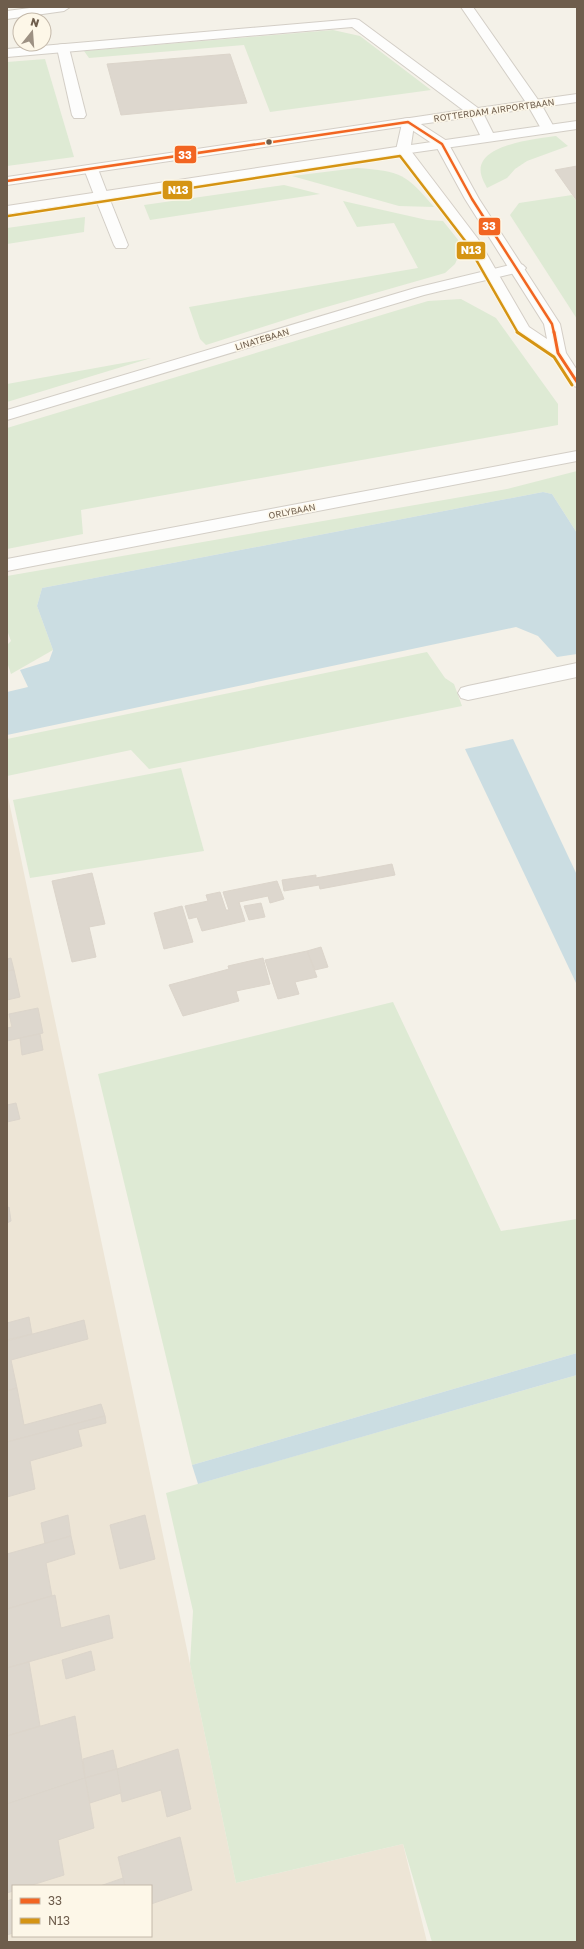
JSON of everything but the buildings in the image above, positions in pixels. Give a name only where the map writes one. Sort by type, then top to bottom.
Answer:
[{"type":"street","points":[[7,14],[64,7]]},
{"type":"street","points":[[470,11],[534,104],[548,129]]},
{"type":"street","points":[[7,53],[355,23],[476,113],[488,136]]},
{"type":"street","points":[[63,48],[79,115]]},
{"type":"street","name":"ROTTERDAM AIRPORTBAAN","points":[[7,182],[577,98]]},
{"type":"street","points":[[558,353],[523,330],[492,274],[450,210],[403,150],[408,122],[442,144],[472,199],[518,268],[552,324],[558,353],[577,381]]},
{"type":"street","points":[[7,210],[488,136],[577,125]]},
{"type":"street","points":[[91,169],[121,245]]},
{"type":"street","name":"LINATEBAAN","points":[[7,415],[420,292],[518,268]]},
{"type":"street","name":"ORLYBAAN","points":[[7,565],[577,456]]},
{"type":"street","points":[[468,693],[577,670]]},
{"type":"shaded area","points":[[543,492],[552,494],[577,533],[577,654],[557,657],[538,636],[516,627],[7,735],[7,692],[28,687],[20,670],[49,661],[53,650],[37,606],[42,588]]},
{"type":"shaded area","points":[[513,739],[577,875],[577,985],[465,749]]},
{"type":"shaded area","points":[[7,792],[236,1883],[403,1844],[427,1942],[7,1942]]},
{"type":"shaded area","points":[[577,1353],[577,1375],[198,1484],[192,1465]]},
{"type":"green space","points":[[333,30],[360,36],[431,90],[270,112],[244,45],[89,58],[84,51]]},
{"type":"green space","points":[[45,59],[74,157],[7,166],[7,62]]},
{"type":"green space","points":[[556,136],[568,146],[527,161],[515,169],[507,178],[487,188],[481,174],[482,164],[488,156],[497,150],[522,141]]},
{"type":"green space","points":[[357,168],[384,171],[402,176],[416,187],[434,207],[399,206],[292,176]]},
{"type":"green space","points":[[284,185],[320,194],[150,220],[144,205]]},
{"type":"green space","points":[[572,195],[577,202],[577,319],[510,215],[519,203]]},
{"type":"green space","points":[[343,201],[427,220],[443,221],[463,246],[455,264],[445,273],[316,310],[206,345],[200,339],[189,307],[418,268],[394,223],[357,227]]},
{"type":"green space","points":[[85,217],[84,232],[7,244],[7,228]]},
{"type":"green space","points":[[461,299],[496,318],[558,404],[558,425],[81,510],[83,534],[7,549],[7,428],[428,301]]},
{"type":"green space","points":[[151,358],[7,402],[7,384]]},
{"type":"green space","points":[[577,471],[577,533],[552,494],[543,492],[42,588],[37,606],[53,650],[11,674],[7,662],[7,645],[11,641],[7,630],[7,576],[507,489]]},
{"type":"green space","points":[[427,652],[445,678],[454,684],[462,706],[149,769],[131,750],[7,776],[7,739]]},
{"type":"green space","points":[[181,768],[204,851],[30,878],[13,800]]},
{"type":"green space","points":[[393,1002],[501,1231],[577,1219],[577,1353],[192,1465],[98,1074]]},
{"type":"green space","points":[[577,1375],[577,1942],[432,1942],[403,1844],[236,1883],[190,1664],[193,1611],[166,1493]]},
{"type":"transit line","name":"33","points":[[7,181],[408,122],[442,144],[472,199],[552,324],[558,353],[577,382]]},
{"type":"transit line","name":"N13","points":[[8,216],[400,156],[466,242],[518,333],[554,357],[572,385]]}]
